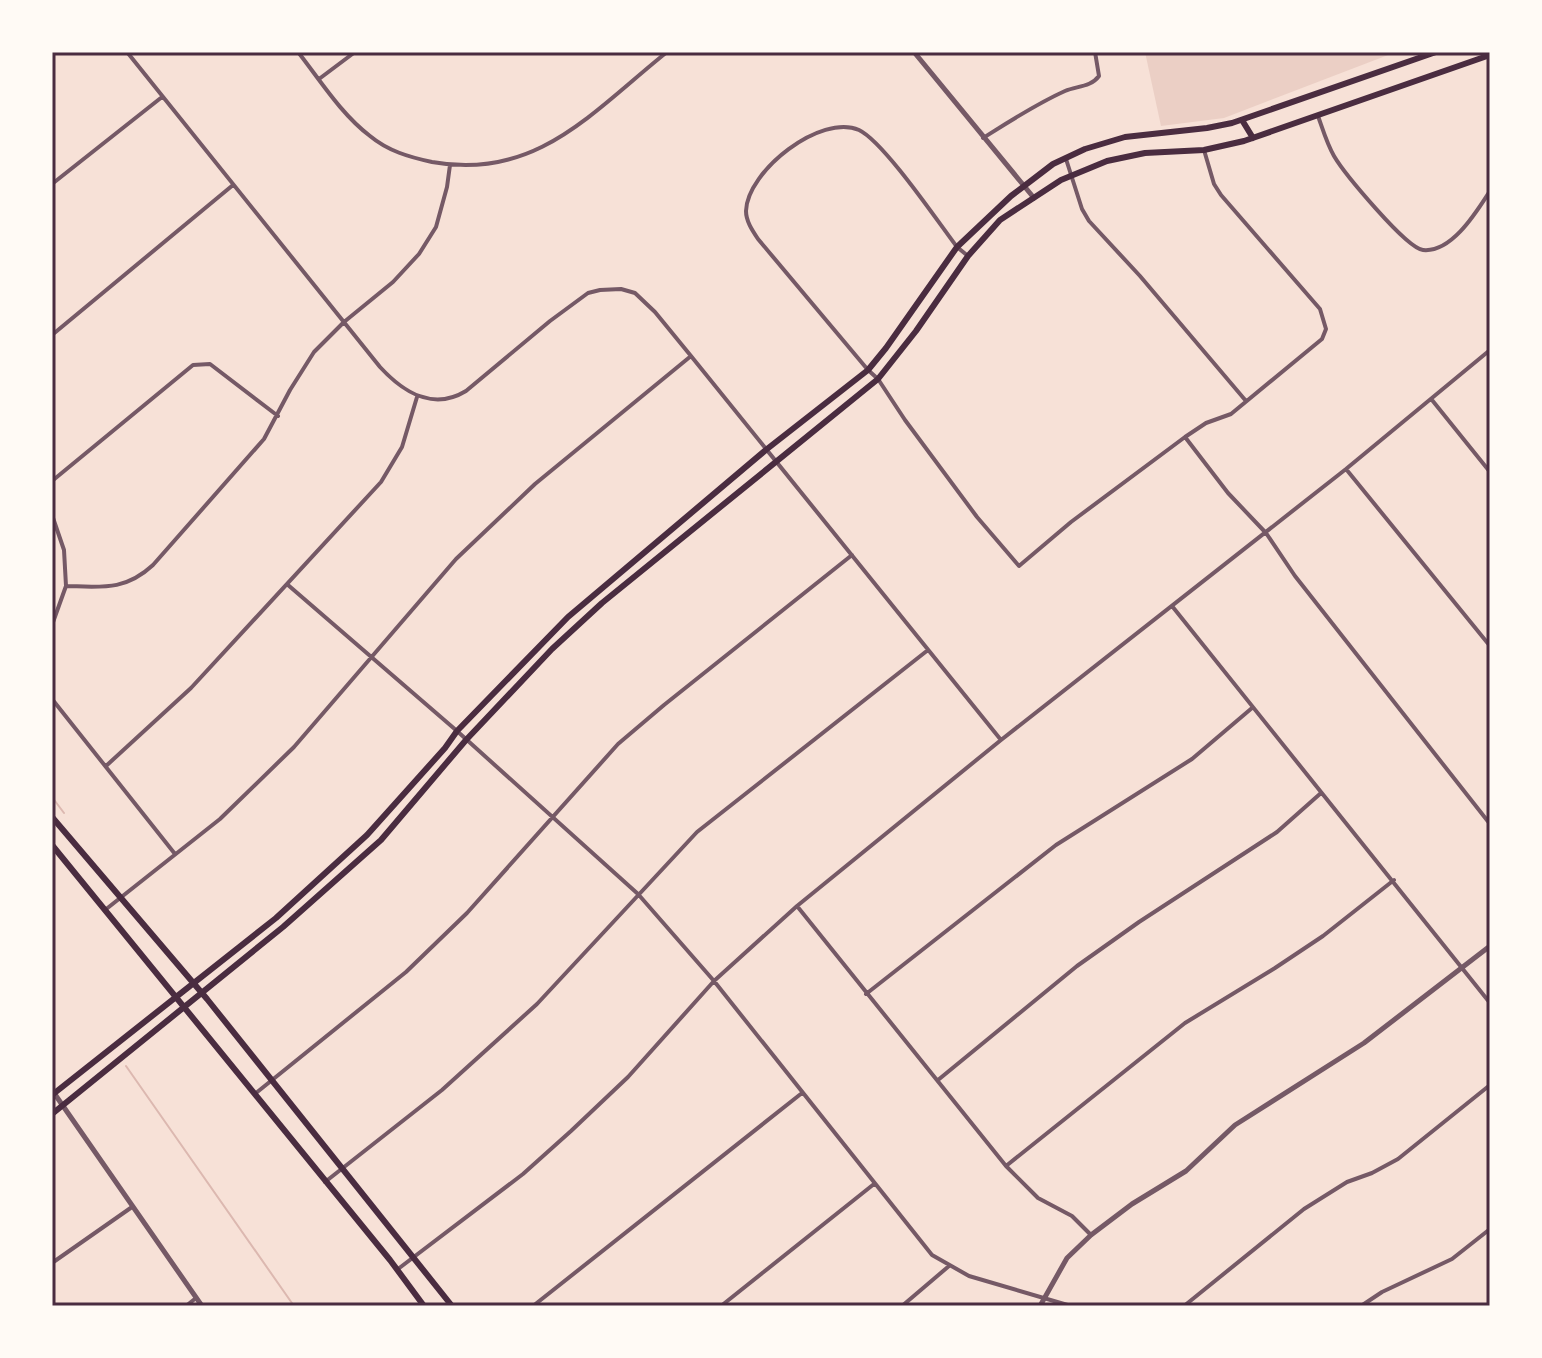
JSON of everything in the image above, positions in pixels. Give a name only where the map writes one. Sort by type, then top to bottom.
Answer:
[{"type":"main road","points":[[53,1092],[283,912],[367,835],[457,731],[568,617],[767,449],[868,370],[957,247],[1023,186],[1066,157],[1137,134],[1207,128],[1242,120],[1436,52]]},
{"type":"main road","points":[[52,1114],[290,920],[381,840],[466,740],[552,649],[602,603],[878,379],[968,256],[1000,220],[1071,175],[1107,161],[1135,155],[1204,150],[1253,138],[1490,55]]},
{"type":"main road","points":[[1242,120],[1253,138]]},
{"type":"main road","points":[[906,321],[916,331]]},
{"type":"main road","points":[[52,817],[202,992],[452,1306]]},
{"type":"main road","points":[[52,845],[424,1306]]},
{"type":"main road","points":[[283,912],[290,920]]},
{"type":"street","points":[[127,52],[344,322],[392,379],[417,397],[438,400],[460,395],[588,293],[621,289],[635,293],[655,312],[1001,740]]},
{"type":"street","points":[[298,52],[345,112],[370,136],[396,153],[450,165],[482,166],[533,153],[555,141],[667,52]]},
{"type":"street","points":[[319,79],[355,52]]},
{"type":"street","points":[[983,138],[1027,110],[1070,89],[1095,82],[1099,76],[1095,52]]},
{"type":"street","points":[[918,53],[1034,198]]},
{"type":"street","points":[[52,184],[162,97]]},
{"type":"street","points":[[1318,116],[1328,145],[1340,165],[1398,232],[1418,249],[1442,246],[1455,235],[1490,191]]},
{"type":"street","points":[[968,256],[957,247],[890,159],[860,130],[843,127],[812,135],[789,149],[757,180],[746,211],[749,225],[878,379],[977,517],[1019,566],[1071,522],[1185,437],[1206,423],[1231,414],[1322,339],[1326,329],[1320,309],[1221,195],[1214,184],[1204,150]]},
{"type":"street","points":[[1066,157],[1082,209],[1089,221],[1246,401]]},
{"type":"street","points":[[66,586],[114,587],[141,576],[264,439],[314,352],[344,322],[393,282],[419,254],[436,227],[450,165]]},
{"type":"street","points":[[52,335],[233,185]]},
{"type":"street","points":[[397,1270],[523,1174],[571,1131],[628,1077],[714,981],[797,906],[1001,740],[1346,469],[1490,350]]},
{"type":"street","points":[[105,910],[220,819],[284,757],[456,559],[524,494],[691,356]]},
{"type":"street","points":[[52,481],[193,365],[210,364],[278,416]]},
{"type":"street","points":[[106,766],[191,688],[381,482],[402,447],[417,397]]},
{"type":"street","points":[[1432,400],[1490,472]]},
{"type":"street","points":[[1185,437],[1226,490],[1266,533],[1293,574],[1490,824]]},
{"type":"street","points":[[1346,469],[1490,646]]},
{"type":"street","points":[[52,515],[64,550],[66,586],[52,625]]},
{"type":"street","points":[[254,1094],[406,972],[467,913],[630,734],[852,555]]},
{"type":"street","points":[[288,585],[457,731],[638,894],[714,981],[932,1255],[969,1276],[1071,1306]]},
{"type":"street","points":[[1172,606],[1490,1003]]},
{"type":"street","points":[[324,1182],[485,1053],[537,1004],[697,832],[928,650]]},
{"type":"street","points":[[52,699],[175,854]]},
{"type":"street","points":[[866,994],[1056,845],[1192,759],[1252,708]]},
{"type":"street","points":[[938,1080],[1077,966],[1277,832],[1321,793]]},
{"type":"street","points":[[1006,1166],[1185,1023],[1323,936],[1394,880]]},
{"type":"street","points":[[797,906],[1006,1166],[1038,1198],[1072,1216],[1091,1235]]},
{"type":"street","points":[[1040,1306],[1067,1258],[1091,1235],[1132,1204],[1186,1171],[1235,1125],[1364,1043],[1490,946]]},
{"type":"street","points":[[1184,1306],[1304,1209],[1325,1194],[1398,1159],[1490,1085]]},
{"type":"street","points":[[53,1092],[202,1306]]},
{"type":"street","points":[[533,1306],[802,1093]]},
{"type":"street","points":[[721,1306],[874,1184]]},
{"type":"street","points":[[52,1263],[132,1207]]},
{"type":"street","points":[[1361,1306],[1382,1292],[1452,1259],[1490,1229]]},
{"type":"street","points":[[902,1306],[949,1266]]},
{"type":"street","points":[[186,1306],[196,1298]]},
{"type":"shaded area","points":[[1145,52],[1396,52],[1224,118],[1161,126]]},
{"type":"waterway","points":[[52,797],[64,813]]},
{"type":"waterway","points":[[126,1066],[294,1306]]}]
